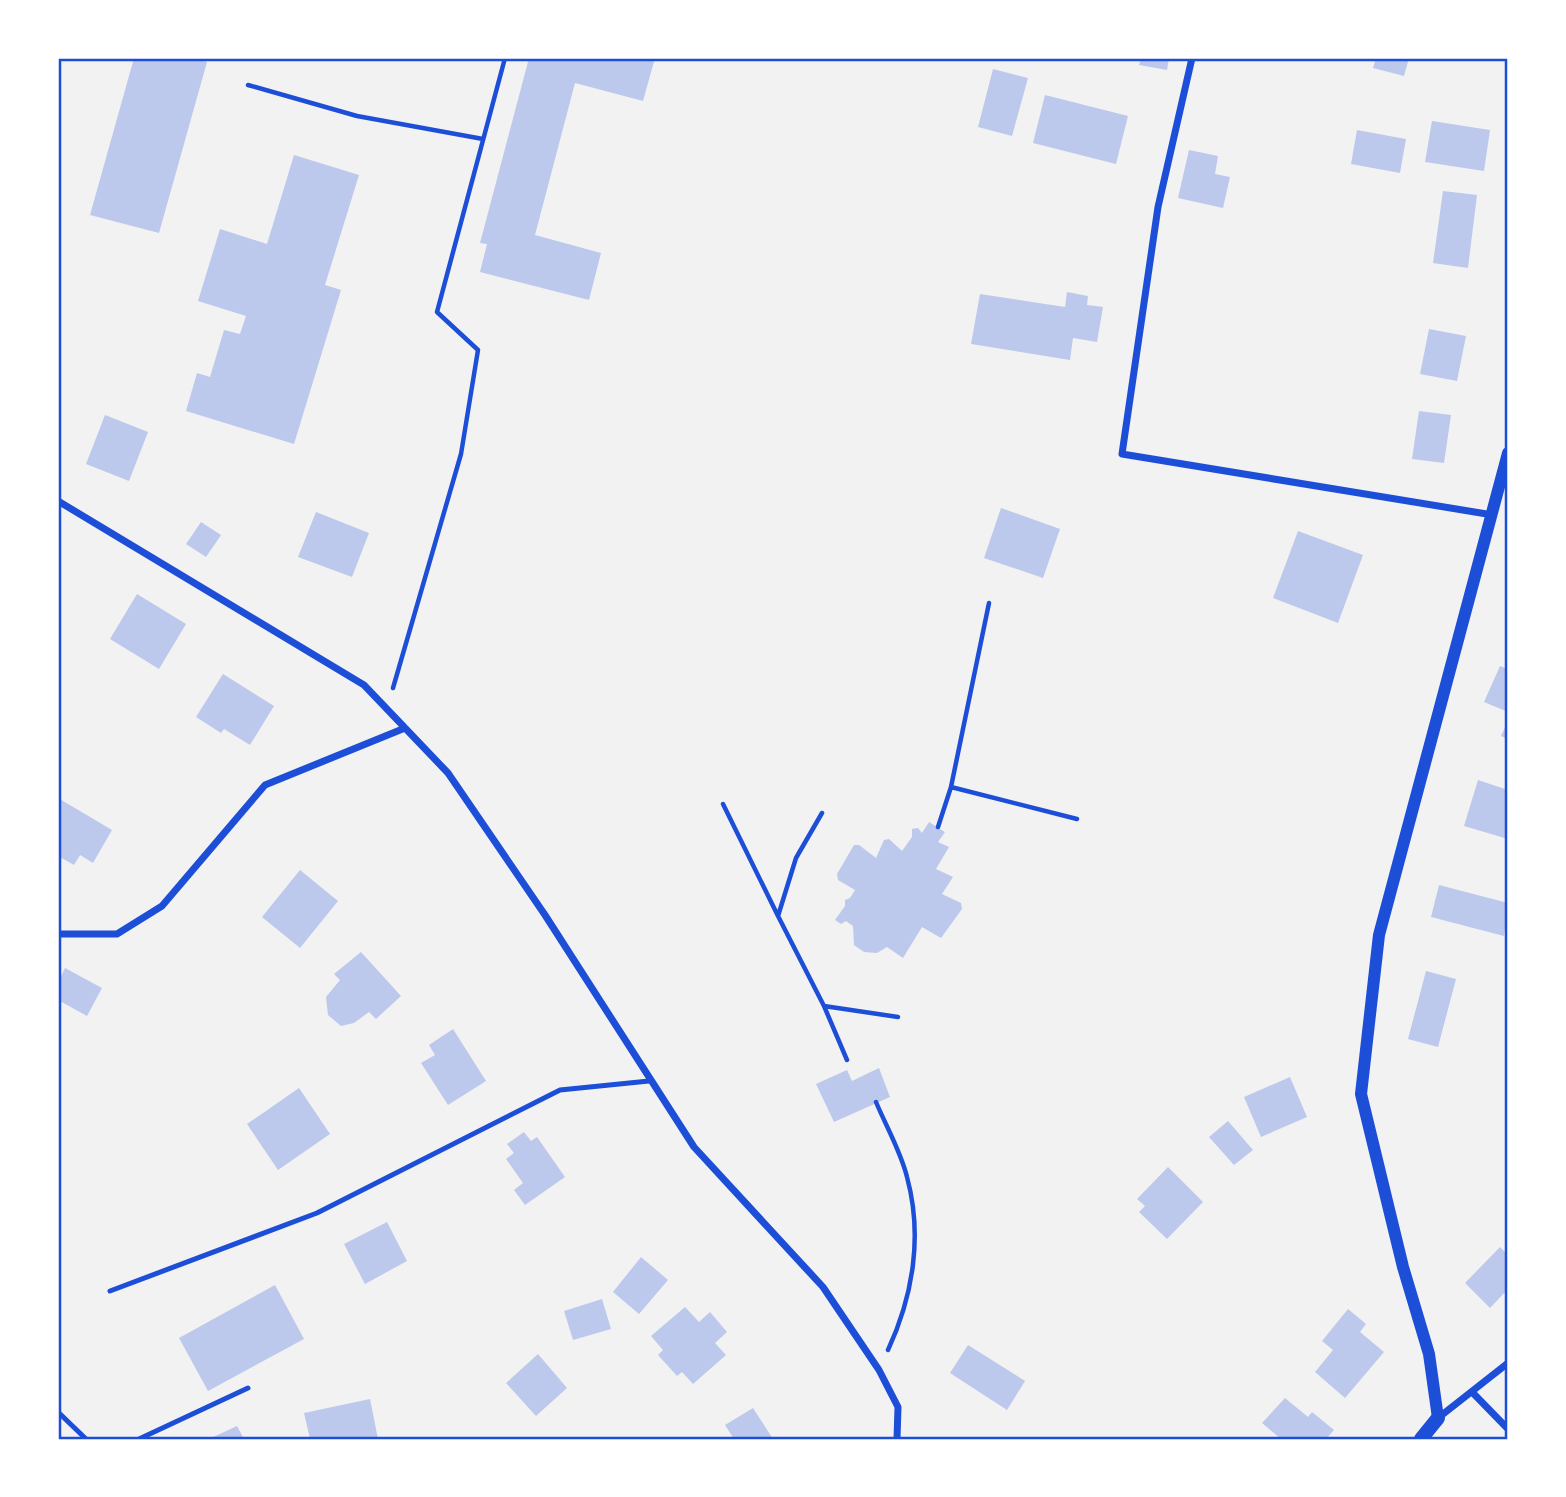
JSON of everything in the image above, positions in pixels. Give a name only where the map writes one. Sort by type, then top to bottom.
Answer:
[{"type":"main road","points":[[1421,1439],[1438,1418]]},
{"type":"street","points":[[1192,58],[1158,208],[1122,454],[1493,515]]},
{"type":"street","points":[[1508,453],[1379,935],[1361,1094],[1403,1267],[1429,1354],[1438,1418],[1508,1363]]},
{"type":"street","points":[[58,501],[365,685],[456,784],[545,915],[649,1081],[694,1147],[823,1287],[879,1370],[898,1407],[897,1439]]},
{"type":"street","points":[[58,934],[117,934],[162,906],[265,785],[405,728]]},
{"type":"street","points":[[1472,1392],[1508,1429]]},
{"type":"lane","points":[[110,1291],[317,1213],[560,1090],[649,1081]]},
{"type":"lane","points":[[139,1439],[248,1388]]},
{"type":"lane","points":[[58,1412],[86,1439]]},
{"type":"path","points":[[387,709],[461,454],[478,350],[437,312],[505,58]]},
{"type":"path","points":[[248,85],[357,116],[483,139]]},
{"type":"path","points":[[938,827],[951,787],[989,603]]},
{"type":"path","points":[[951,787],[1077,818]]},
{"type":"path","points":[[723,804],[824,1006],[847,1060]]},
{"type":"path","points":[[778,916],[796,858],[822,813]]},
{"type":"path","points":[[824,1006],[898,1017]]},
{"type":"path","points":[[876,1102],[908,1177],[916,1253],[904,1315],[879,1370]]},
{"type":"building","points":[[134,58],[193,58],[207,62],[159,233],[90,215]]},
{"type":"building","points":[[529,58],[655,58],[643,101],[575,83],[535,235],[601,253],[589,300],[480,272],[487,244],[480,243]]},
{"type":"building","points":[[1141,58],[1169,58],[1167,70],[1139,65]]},
{"type":"building","points":[[1376,58],[1409,58],[1404,76],[1373,68]]},
{"type":"building","points":[[993,69],[1028,78],[1012,136],[978,127]]},
{"type":"building","points":[[1045,95],[1128,116],[1116,164],[1033,143]]},
{"type":"building","points":[[1432,121],[1490,130],[1484,171],[1425,162]]},
{"type":"building","points":[[1357,130],[1406,139],[1400,173],[1351,164]]},
{"type":"building","points":[[1189,150],[1218,156],[1215,174],[1230,177],[1223,208],[1178,198]]},
{"type":"building","points":[[294,155],[359,175],[325,285],[341,290],[294,444],[186,411],[197,373],[210,377],[224,330],[240,334],[246,316],[198,301],[220,229],[267,244]]},
{"type":"building","points":[[1443,191],[1477,195],[1468,268],[1433,263]]},
{"type":"building","points":[[1067,292],[1088,296],[1087,305],[1103,307],[1097,342],[1073,338],[1070,360],[971,344],[980,294],[1065,307]]},
{"type":"building","points":[[1429,329],[1466,336],[1457,381],[1420,374]]},
{"type":"building","points":[[1419,411],[1451,415],[1444,463],[1412,459]]},
{"type":"building","points":[[105,415],[148,432],[129,481],[86,464]]},
{"type":"building","points":[[1001,508],[1060,529],[1043,578],[984,558]]},
{"type":"building","points":[[316,512],[369,533],[352,577],[298,557]]},
{"type":"building","points":[[201,522],[221,535],[206,557],[186,544]]},
{"type":"building","points":[[1298,531],[1363,555],[1338,623],[1273,598]]},
{"type":"building","points":[[137,594],[186,624],[159,669],[110,639]]},
{"type":"building","points":[[1500,666],[1508,669],[1508,712],[1484,702]]},
{"type":"building","points":[[223,674],[274,706],[250,745],[224,729],[221,733],[196,717]]},
{"type":"building","points":[[1508,721],[1508,739],[1501,736]]},
{"type":"building","points":[[1478,780],[1508,790],[1508,839],[1464,826]]},
{"type":"building","points":[[58,798],[112,830],[93,863],[80,855],[74,865],[58,856]]},
{"type":"building","points":[[929,822],[945,832],[938,842],[949,847],[936,869],[953,877],[942,894],[961,903],[962,909],[941,938],[922,927],[903,958],[887,947],[877,953],[864,952],[854,945],[853,926],[846,921],[841,924],[835,920],[845,906],[845,900],[850,898],[855,890],[838,880],[837,874],[854,845],[859,845],[876,858],[884,840],[889,839],[902,851],[912,837],[912,829],[918,828],[922,833]]},
{"type":"building","points":[[300,870],[338,901],[300,948],[262,917]]},
{"type":"building","points":[[1439,885],[1508,903],[1504,936],[1431,917]]},
{"type":"building","points":[[361,952],[401,996],[376,1019],[369,1012],[354,1023],[341,1026],[328,1015],[326,997],[340,980],[334,974]]},
{"type":"building","points":[[65,968],[102,988],[87,1016],[58,1000],[58,983]]},
{"type":"building","points":[[1426,971],[1456,979],[1438,1047],[1408,1039]]},
{"type":"building","points":[[453,1029],[486,1081],[448,1105],[421,1063],[435,1055],[429,1045]]},
{"type":"building","points":[[879,1068],[890,1097],[834,1122],[816,1084],[847,1070],[852,1081]]},
{"type":"building","points":[[1290,1077],[1307,1117],[1261,1137],[1244,1097]]},
{"type":"building","points":[[299,1088],[330,1134],[278,1170],[247,1124]]},
{"type":"building","points":[[1228,1121],[1253,1150],[1234,1165],[1209,1137]]},
{"type":"building","points":[[524,1132],[531,1141],[537,1137],[565,1177],[525,1205],[514,1190],[523,1183],[506,1159],[514,1153],[507,1144]]},
{"type":"building","points":[[1168,1167],[1203,1202],[1167,1239],[1139,1212],[1145,1206],[1137,1199]]},
{"type":"building","points":[[387,1222],[407,1261],[365,1284],[344,1244]]},
{"type":"building","points":[[1500,1247],[1508,1255],[1508,1289],[1490,1308],[1465,1283]]},
{"type":"building","points":[[641,1257],[668,1280],[639,1314],[613,1292]]},
{"type":"building","points":[[275,1285],[304,1339],[208,1391],[179,1338]]},
{"type":"building","points":[[602,1299],[611,1329],[573,1340],[564,1311]]},
{"type":"building","points":[[685,1307],[699,1322],[710,1312],[727,1332],[715,1343],[726,1355],[693,1384],[682,1372],[677,1376],[658,1355],[663,1350],[651,1336]]},
{"type":"building","points":[[1348,1309],[1366,1324],[1360,1332],[1384,1352],[1345,1398],[1315,1372],[1333,1350],[1322,1341]]},
{"type":"building","points":[[968,1345],[1025,1381],[1007,1410],[950,1373]]},
{"type":"building","points":[[538,1354],[567,1388],[536,1416],[506,1383]]},
{"type":"building","points":[[1285,1398],[1308,1417],[1312,1412],[1334,1430],[1326,1439],[1281,1439],[1262,1423]]},
{"type":"building","points":[[370,1399],[378,1439],[310,1439],[304,1413]]},
{"type":"building","points":[[753,1408],[773,1439],[734,1439],[725,1425]]},
{"type":"building","points":[[237,1426],[244,1439],[209,1439]]}]
